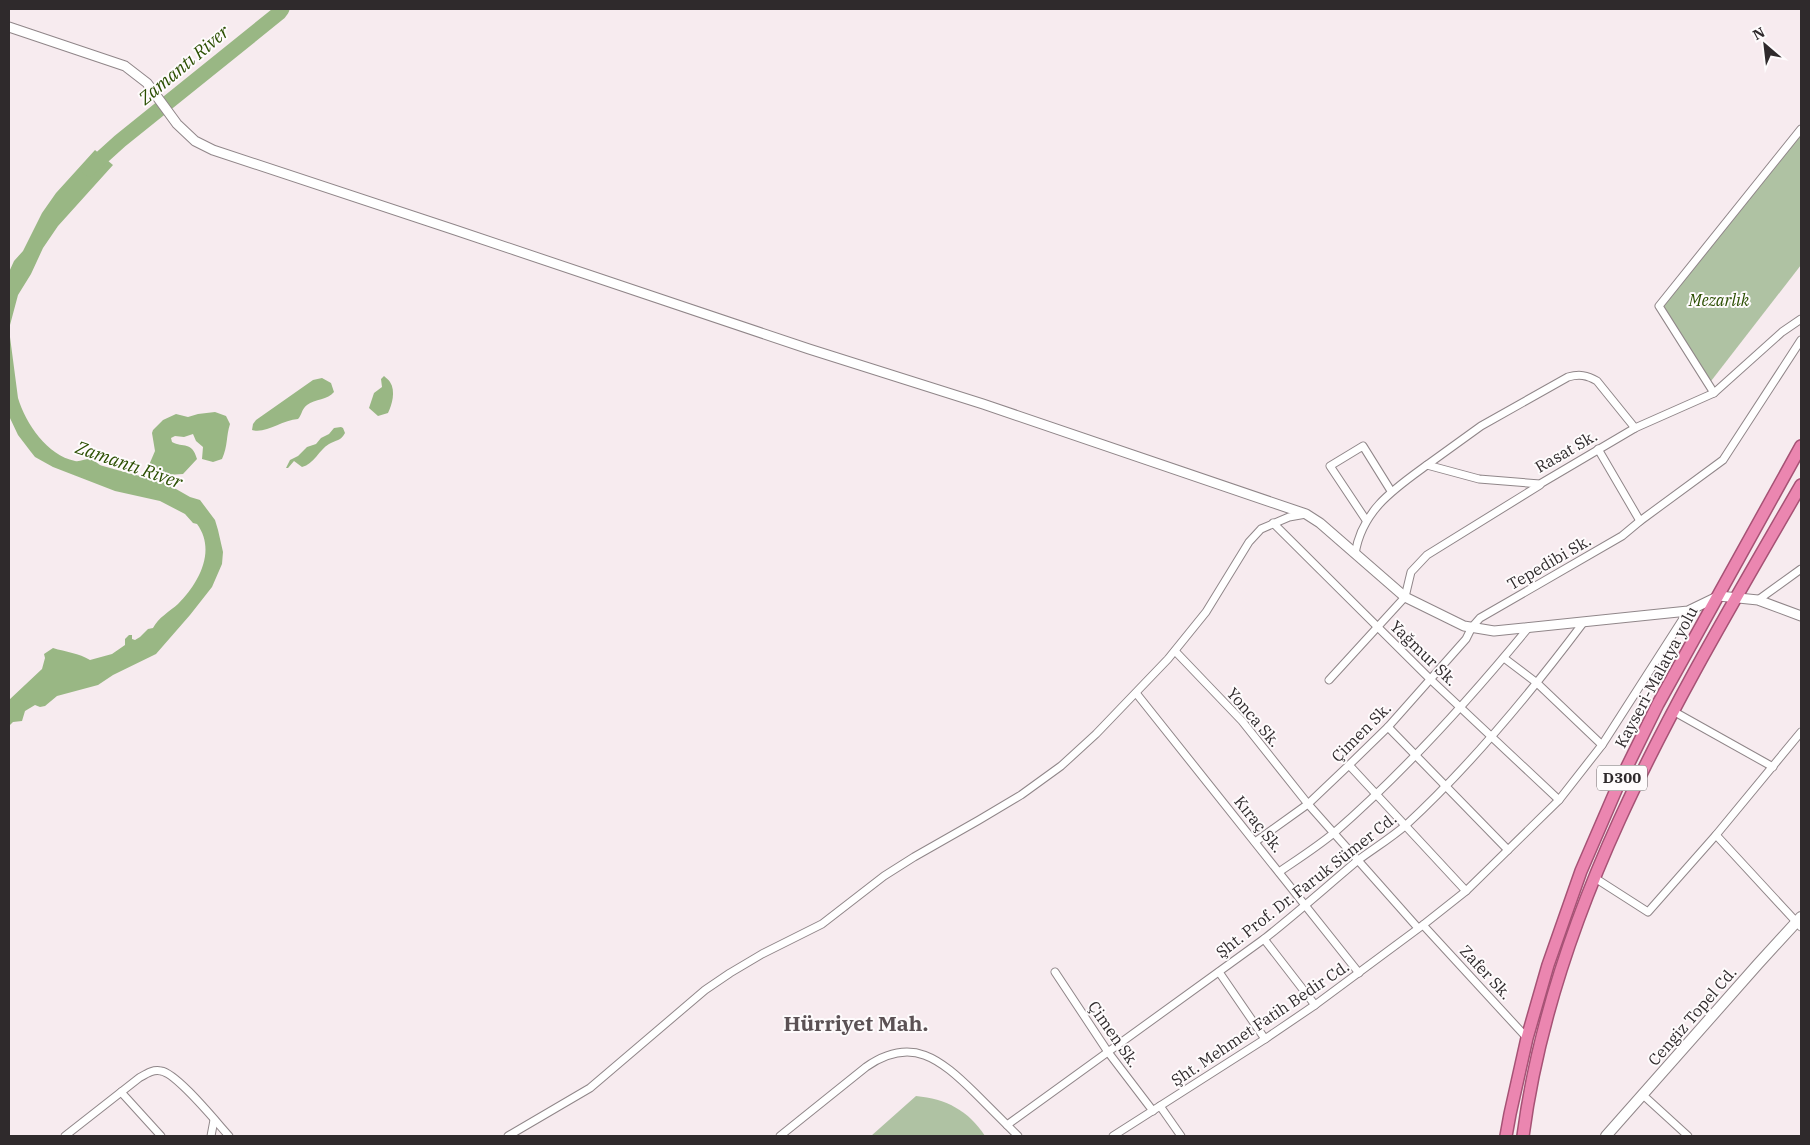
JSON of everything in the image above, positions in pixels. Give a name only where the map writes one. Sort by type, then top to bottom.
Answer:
[{"type":"highway","name":"Kayseri-Malatya yolu","points":[[1506,1136],[1528,1038],[1561,926],[1585,862],[1619,783],[1658,704],[1801,446]]},
{"type":"highway","name":"Kayseri-Malatya yolu","points":[[1523,1136],[1548,1016],[1565,958],[1595,878],[1632,793],[1673,711],[1801,485]]},
{"type":"main road","name":"Cengiz Topel Cd.","points":[[1606,1136],[1799,922]]},
{"type":"street","points":[[9,28],[125,66],[147,83],[177,124],[195,141],[213,150],[809,349],[982,404],[1306,514],[1320,523],[1405,597],[1464,626],[1494,631],[1688,612],[1719,596],[1758,600],[1801,616]]},
{"type":"street","points":[[1714,393],[1659,306],[1801,129]]},
{"type":"street","name":"Rasat Sk.","points":[[1427,465],[1479,479],[1540,484],[1635,428],[1714,393],[1782,332],[1801,319]]},
{"type":"street","name":"Tepedibi Sk.","points":[[1472,627],[1480,618],[1622,536],[1723,460],[1801,340]]},
{"type":"street","points":[[1356,554],[1358,539],[1366,520],[1391,491],[1481,426],[1568,377],[1575,375],[1590,377],[1597,381],[1635,428]]},
{"type":"street","points":[[1366,520],[1330,466],[1363,446],[1391,491]]},
{"type":"street","points":[[1598,449],[1640,521]]},
{"type":"street","points":[[1329,680],[1405,597],[1411,572],[1427,555],[1540,484]]},
{"type":"street","points":[[508,1136],[590,1088],[705,990],[730,973],[762,954],[822,924],[884,876],[988,815],[1053,772],[1096,734],[1175,651],[1218,595],[1249,542],[1261,529],[1289,517],[1306,514]]},
{"type":"street","name":"Yağmur Sk.","points":[[1273,523],[1430,679],[1559,800]]},
{"type":"street","points":[[1758,600],[1801,569]]},
{"type":"street","name":"Şht. Mehmet Fatih Bedir Cd.","points":[[1113,1136],[1315,1005],[1421,927],[1466,891],[1559,800],[1602,745],[1688,612]]},
{"type":"street","name":"Şht. Prof. Dr. Faruk Sümer Cd.","points":[[1007,1125],[1219,972],[1306,906],[1357,861],[1404,826],[1492,736],[1537,683],[1582,623]]},
{"type":"street","name":"Çimen Sk.","points":[[1255,842],[1308,804],[1388,728],[1466,639],[1472,627]]},
{"type":"street","points":[[1279,872],[1333,833],[1416,755],[1504,658],[1529,627]]},
{"type":"street","name":"Yonca Sk.","points":[[1175,651],[1242,721],[1308,804]]},
{"type":"street","points":[[1504,658],[1537,683],[1602,745]]},
{"type":"street","name":"Kıraç Sk.","points":[[1136,693],[1359,973]]},
{"type":"street","points":[[1673,711],[1772,767]]},
{"type":"street","points":[[1388,728],[1508,850]]},
{"type":"street","points":[[1595,878],[1648,912],[1716,835],[1801,732]]},
{"type":"street","points":[[1349,765],[1466,891]]},
{"type":"street","name":"Zafer Sk.","points":[[1308,804],[1357,861],[1528,1038]]},
{"type":"street","points":[[1716,835],[1799,922]]},
{"type":"street","points":[[1264,938],[1315,1005]]},
{"type":"street","name":"Çimen Sk.","points":[[1055,972],[1108,1052],[1153,1111]]},
{"type":"street","points":[[1219,972],[1265,1039]]},
{"type":"street","points":[[780,1136],[872,1063],[884,1057],[902,1052],[925,1054],[952,1071],[1018,1136]]},
{"type":"street","points":[[65,1136],[139,1078],[150,1072],[160,1070],[173,1076],[229,1136]]},
{"type":"street","points":[[121,1092],[161,1136]]},
{"type":"street","points":[[1643,1095],[1688,1136]]},
{"type":"street","points":[[1160,1106],[1181,1136]]},
{"type":"street","points":[[211,1136],[214,1120]]},
{"type":"green space","name":"Mezarlık","points":[[1801,129],[1801,265],[1708,385],[1659,306]]},
{"type":"green space","points":[[916,1096],[937,1100],[955,1107],[971,1119],[985,1136],[871,1136]]},
{"type":"shaded area","points":[[95,150],[113,165],[58,226],[43,248],[31,274],[18,295],[10,325],[10,337],[18,398],[26,418],[39,437],[55,452],[65,458],[75,461],[90,459],[101,465],[159,482],[159,475],[151,471],[149,465],[155,451],[152,433],[163,420],[176,414],[188,417],[215,412],[226,416],[230,424],[222,459],[213,462],[202,459],[203,447],[196,441],[193,434],[184,437],[175,436],[171,438],[172,442],[190,447],[197,459],[183,474],[168,475],[162,481],[190,497],[200,500],[215,520],[223,552],[222,564],[212,587],[156,654],[113,675],[98,685],[57,696],[45,706],[35,705],[25,711],[22,721],[13,722],[9,726],[9,700],[42,669],[45,658],[44,654],[53,648],[77,654],[90,660],[112,654],[125,645],[125,639],[129,635],[132,635],[132,639],[135,640],[140,637],[148,629],[153,628],[185,596],[198,577],[205,556],[203,534],[197,524],[193,523],[185,514],[160,501],[115,491],[53,467],[35,457],[18,435],[9,416],[9,272],[14,261],[23,251],[42,213],[56,193]]},
{"type":"shaded area","points":[[384,376],[390,381],[393,398],[388,413],[378,416],[369,408],[374,393],[382,387],[381,379]]},
{"type":"shaded area","points":[[322,378],[331,383],[334,392],[331,395],[307,405],[298,419],[268,429],[252,430],[256,420],[313,380]]},
{"type":"shaded area","points":[[341,427],[345,433],[342,438],[325,447],[310,463],[302,467],[294,461],[286,468],[290,460],[298,456],[307,447],[316,444],[334,428]]},
{"type":"waterway","name":"Zamantı River","points":[[89,169],[120,141],[282,9]]},
{"type":"district","name":"Hürriyet Mah.","points":[[856,1024]]}]
